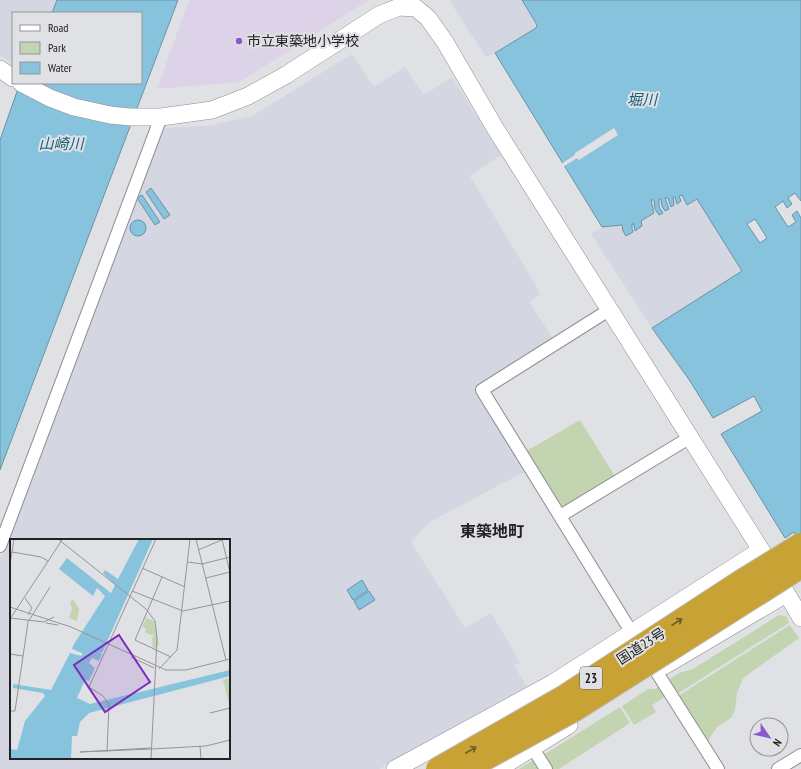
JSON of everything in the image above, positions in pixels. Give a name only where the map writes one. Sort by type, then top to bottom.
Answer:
[{"type":"highway","name":"国道23号","points":[[437,769],[563,696],[801,544]]},
{"type":"highway","name":"国道23号","points":[[467,769],[575,710],[801,567]]},
{"type":"street","points":[[23,84],[50,98],[74,107],[110,115],[161,118],[212,110],[248,96],[286,75],[379,15],[399,7],[416,8],[428,18],[445,42],[495,128],[761,550],[801,618]]},
{"type":"street","points":[[0,69],[12,77]]},
{"type":"street","points":[[0,546],[161,118]]},
{"type":"street","points":[[609,310],[482,390],[560,516],[659,669],[718,769]]},
{"type":"street","points":[[560,516],[689,438]]},
{"type":"street","points":[[395,769],[553,684],[761,550]]},
{"type":"street","points":[[498,769],[659,669],[786,594]]},
{"type":"street","points":[[532,747],[546,769]]},
{"type":"street","points":[[778,769],[801,755]]},
{"type":"shaded area","points":[[0,0],[57,0],[52,12],[12,12],[12,63],[0,55]]},
{"type":"shaded area","name":"市立東築地小学校","points":[[189,0],[369,0],[240,82],[157,89]]},
{"type":"shaded area","points":[[449,0],[522,0],[537,25],[536,28],[486,57]]},
{"type":"shaded area","points":[[352,54],[374,87],[405,67],[424,95],[452,77],[501,155],[470,176],[541,294],[529,302],[554,340],[475,389],[526,471],[428,523],[411,542],[465,628],[491,613],[520,662],[514,666],[528,688],[379,769],[0,769],[0,558],[162,128],[207,126],[252,116]]},
{"type":"shaded area","points":[[682,195],[683,200],[697,198],[742,271],[652,328],[591,234],[602,227],[623,225],[623,231],[626,236],[632,229],[632,224],[641,224],[641,221],[654,213],[651,201],[654,200],[655,209],[662,213],[659,207],[658,199],[661,199],[662,206],[668,209],[665,198],[668,198],[669,203],[674,205],[672,197]]},
{"type":"green space","points":[[580,420],[616,478],[560,511],[525,452]]},
{"type":"green space","points":[[779,615],[787,617],[789,623],[677,694],[668,680],[679,673],[693,669]]},
{"type":"green space","points":[[790,625],[799,638],[743,678],[737,693],[735,710],[731,718],[717,727],[706,744],[678,696]]},
{"type":"green space","points":[[659,686],[665,697],[652,705],[656,712],[634,725],[622,706],[648,689],[655,689]]},
{"type":"green space","points":[[620,707],[630,723],[559,769],[551,769],[542,756]]},
{"type":"green space","points":[[535,759],[541,769],[519,769]]},
{"type":"water","name":"山崎川","points":[[57,0],[178,0],[0,470],[0,140],[20,84],[142,84],[142,12],[52,12]]},
{"type":"water","name":"堀川","points":[[522,0],[801,0],[801,201],[795,193],[788,198],[792,204],[787,208],[783,201],[775,207],[788,227],[796,222],[792,215],[797,211],[801,218],[801,543],[794,532],[785,538],[721,434],[762,411],[754,396],[713,418],[690,381],[652,328],[742,271],[697,199],[687,205],[682,195],[679,196],[681,201],[677,204],[675,197],[673,197],[674,205],[671,207],[668,198],[665,198],[669,209],[665,211],[662,206],[661,199],[659,199],[659,207],[663,213],[659,215],[655,209],[654,200],[651,200],[654,213],[641,221],[642,226],[635,231],[634,224],[632,224],[633,232],[626,236],[622,225],[602,227],[495,53],[536,28],[537,25]],"holes":[[[755,219],[767,238],[760,243],[747,224]]]},
{"type":"water","points":[[151,188],[170,215],[164,219],[146,192]]},
{"type":"water","points":[[142,195],[160,222],[155,225],[137,198]]},
{"type":"water","points":[[138,220],[145,225],[146,228],[141,235],[138,236],[131,231],[130,228],[135,221]]},
{"type":"water","points":[[362,580],[368,590],[353,600],[347,590]]},
{"type":"water","points":[[369,591],[375,600],[359,610],[354,601]]},
{"type":"pier","points":[[614,128],[618,135],[579,160],[577,158],[563,167],[561,164],[575,155],[575,153]]},
{"type":"place","name":"市立東築地小学校","points":[[239,41]]},
{"type":"district","name":"東築地町","points":[[492,531]]}]
